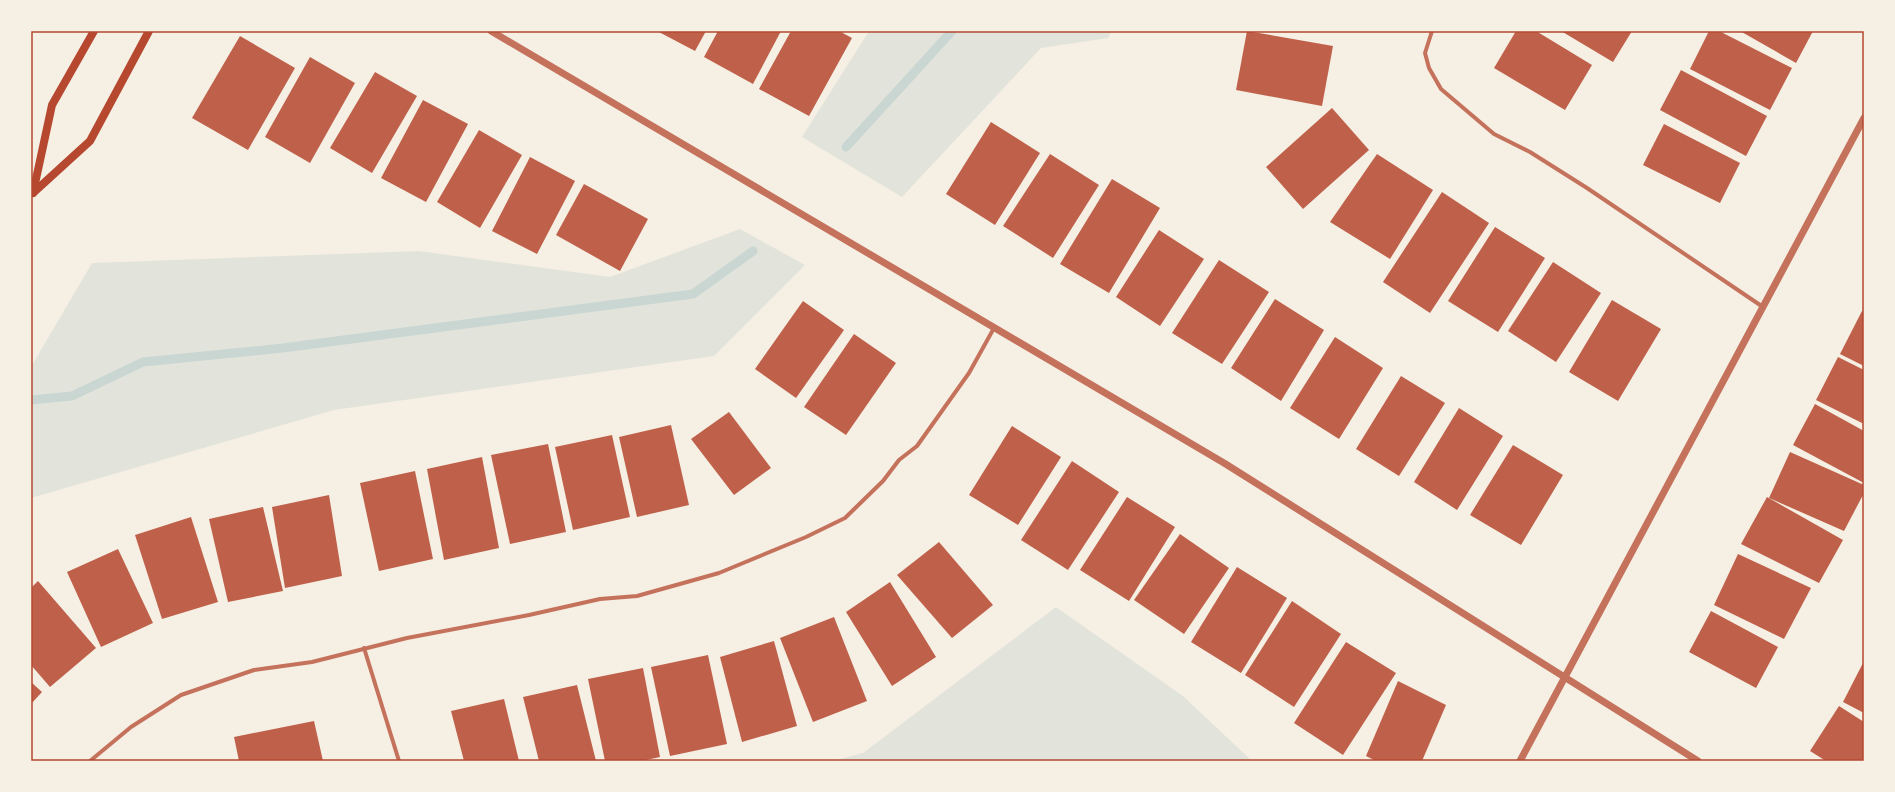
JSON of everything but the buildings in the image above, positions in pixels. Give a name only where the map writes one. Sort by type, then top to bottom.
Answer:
[{"type":"main road","points":[[32,195],[52,105],[94,31]]},
{"type":"main road","points":[[32,195],[90,141],[150,31]]},
{"type":"street","points":[[491,31],[1224,463],[1698,761]]},
{"type":"street","points":[[1432,31],[1425,53],[1430,68],[1441,89],[1494,134],[1530,152],[1587,188],[1763,307]]},
{"type":"street","points":[[1520,761],[1864,118]]},
{"type":"street","points":[[90,761],[131,727],[181,695],[254,670],[312,662],[364,648],[456,627],[529,615],[600,599],[637,596],[719,573],[770,553],[845,518],[883,481],[900,460],[917,446],[969,374],[994,328]]},
{"type":"street","points":[[364,648],[399,761]]},
{"type":"shaded area","points":[[869,31],[1112,31],[1108,38],[1041,48],[902,197],[802,137]]},
{"type":"shaded area","points":[[740,229],[805,265],[714,356],[334,410],[31,498],[31,367],[92,263],[419,251],[610,277]]},
{"type":"shaded area","points":[[1056,607],[1183,696],[1252,761],[832,761],[863,753]]},
{"type":"waterway","points":[[846,147],[952,31]]},
{"type":"waterway","points":[[31,400],[72,396],[143,362],[283,348],[693,294],[753,251]]}]
